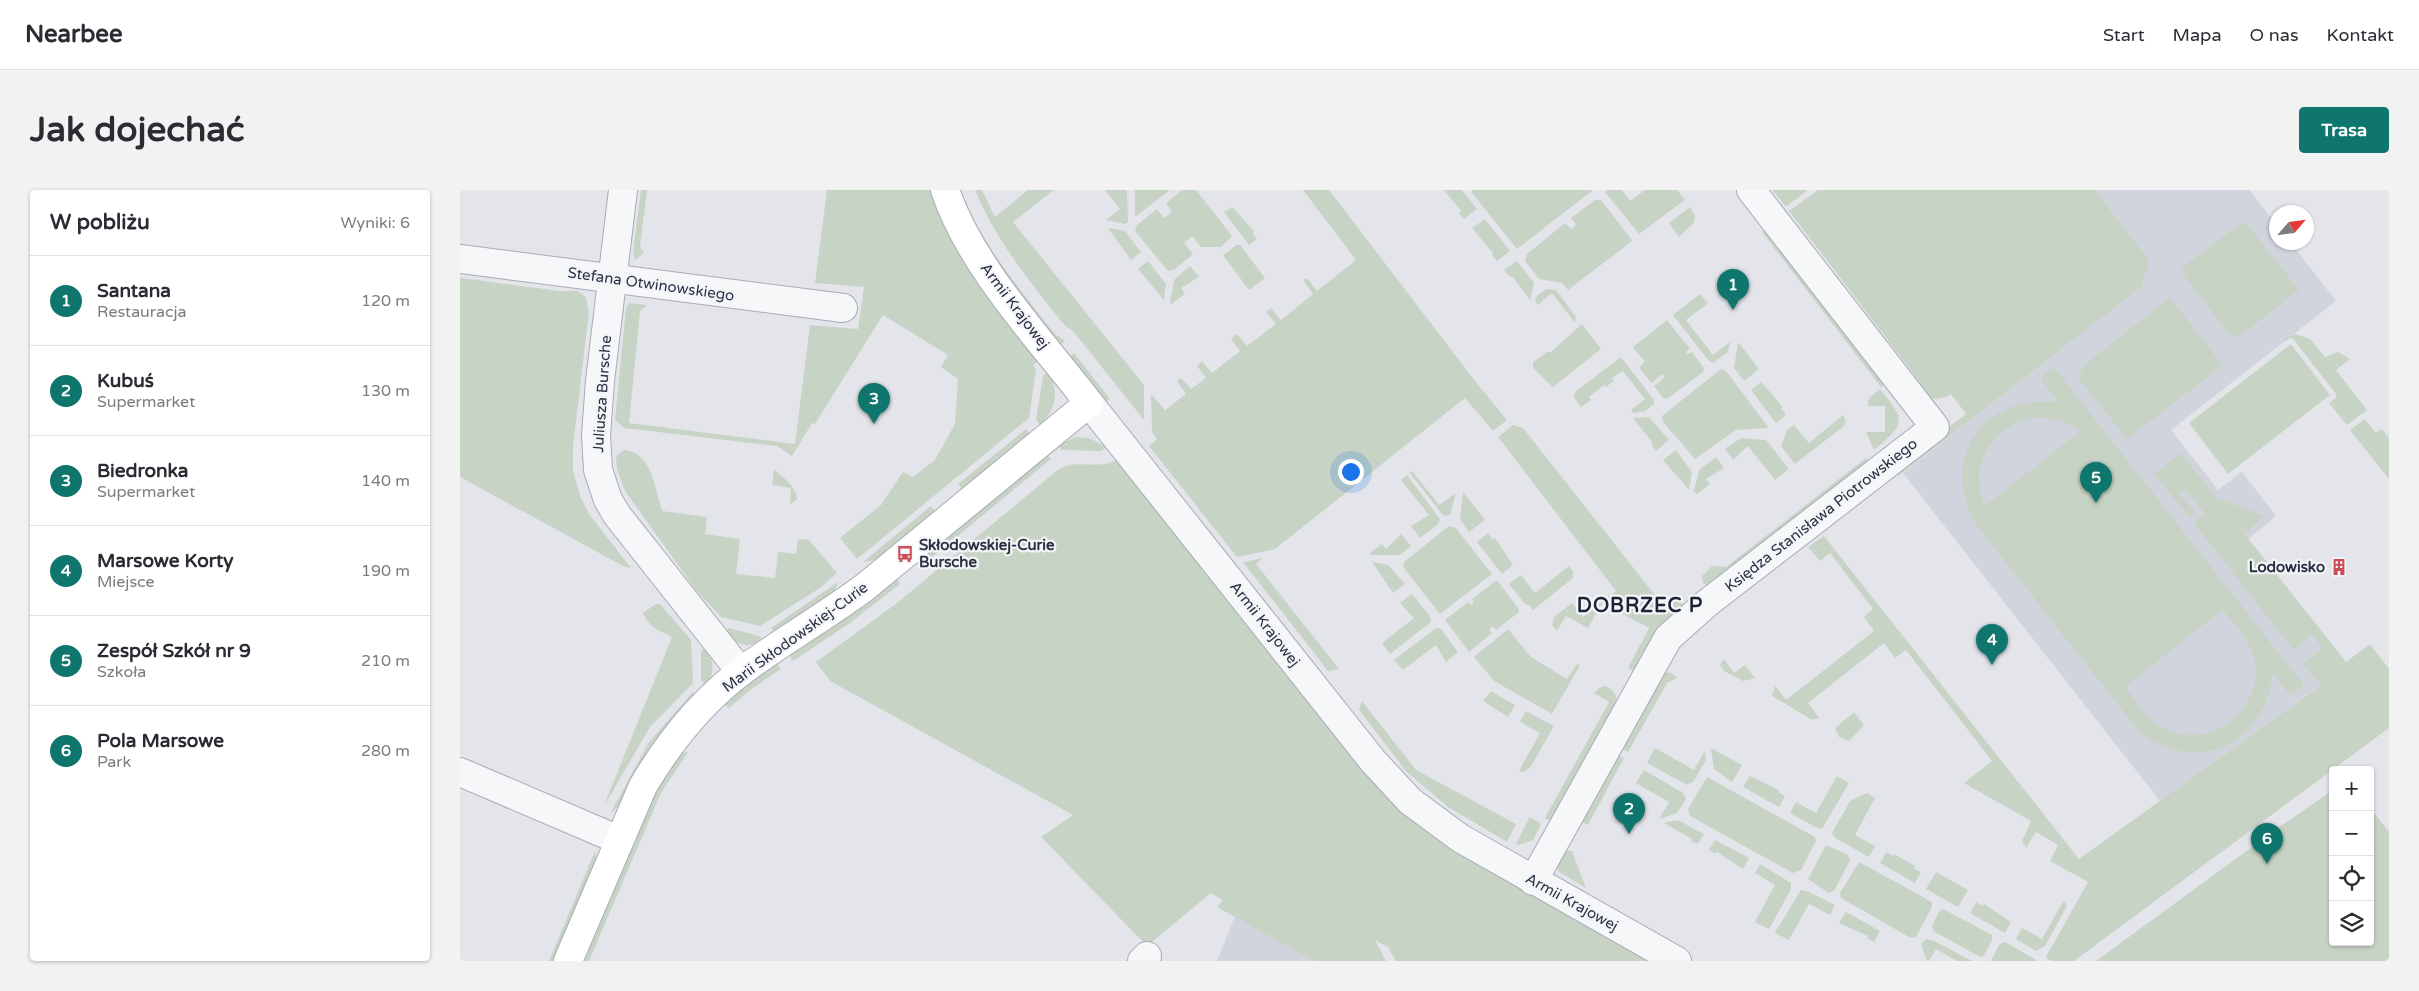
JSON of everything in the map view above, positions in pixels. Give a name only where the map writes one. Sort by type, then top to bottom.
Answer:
[{"type":"street","name":"Juliusza Bursche","points":[[623,190],[598,408],[596,452],[602,485],[612,507],[631,534],[741,672]]},
{"type":"street","name":"Armii Krajowej","points":[[945,190],[978,258],[1089,403],[1394,785],[1441,825],[1533,881],[1677,961]]},
{"type":"street","name":"Księdza Stanisława Piotrowskiego","points":[[1533,881],[1660,650],[1679,626],[1935,427],[1750,190]]},
{"type":"street","name":"Stefana Otwinowskiego","points":[[460,259],[843,308]]},
{"type":"street","name":"Marii Skłodowskiej-Curie","points":[[568,961],[643,786],[668,747],[710,699],[741,672],[865,587],[1089,403]]},
{"type":"street","points":[[460,772],[619,840]]},
{"type":"shaded area","points":[[2095,190],[2249,190],[2269,215],[2269,250],[2296,250],[2336,301],[2171,430],[2218,490],[2242,472],[2276,516],[2248,539],[2348,665],[2160,801],[1903,473],[2141,286],[2150,261]]},
{"type":"shaded area","points":[[1235,916],[1314,961],[1217,961]]},
{"type":"green space","points":[[641,190],[647,190],[640,247],[644,253],[635,260],[633,252]]},
{"type":"green space","points":[[827,190],[930,190],[949,234],[968,267],[1039,361],[1033,365],[1036,370],[1029,418],[857,559],[840,538],[881,505],[903,472],[913,477],[935,460],[955,424],[958,379],[941,367],[948,355],[883,315],[815,424],[812,423],[792,456],[777,446],[624,428],[615,420],[626,308],[629,303],[647,305],[640,311],[629,423],[795,444],[810,325],[858,329],[864,287],[815,283]]},
{"type":"green space","points":[[958,190],[961,190],[979,229],[1002,265],[1055,334],[1065,341],[1060,345],[1010,282],[986,248]]},
{"type":"green space","points":[[975,190],[982,190],[995,217],[1028,190],[1054,190],[1013,222],[1144,385],[1144,420],[1073,331],[1065,326],[1027,278],[993,227]]},
{"type":"green space","points":[[1105,190],[1127,190],[1128,222],[1125,224],[1106,220],[1120,209]]},
{"type":"green space","points":[[1135,190],[1170,190],[1135,217]]},
{"type":"green space","points":[[1182,190],[1196,190],[1232,236],[1221,247],[1201,247],[1192,236],[1184,243],[1193,254],[1174,270],[1168,271],[1135,231],[1137,225],[1157,209],[1164,218],[1172,212],[1166,203]]},
{"type":"green space","points":[[1303,190],[1329,190],[1507,420],[1493,431],[1465,398],[1275,549],[1237,557],[1149,446],[1157,439],[1152,432],[1151,394],[1165,410],[1186,394],[1177,381],[1181,378],[1191,389],[1206,378],[1197,366],[1202,361],[1212,373],[1240,351],[1231,339],[1237,334],[1247,346],[1276,324],[1266,312],[1271,308],[1281,320],[1313,294],[1303,280],[1307,278],[1317,291],[1356,260]]},
{"type":"green space","points":[[1444,190],[1462,190],[1477,209],[1464,219],[1459,213],[1461,211]]},
{"type":"green space","points":[[1472,190],[1592,191],[1517,249],[1472,193]]},
{"type":"green space","points":[[1607,190],[1622,190],[1630,201],[1645,190],[1677,190],[1685,200],[1639,234],[1605,192]]},
{"type":"green space","points":[[1773,190],[1808,190],[1787,206],[1784,205]]},
{"type":"green space","points":[[1818,190],[2095,190],[2150,261],[2141,287],[1898,476],[1894,470],[1966,414],[1951,394],[1936,399],[1928,397],[1916,386],[1920,382],[1789,211]]},
{"type":"green space","points":[[1595,200],[1601,200],[1632,240],[1631,242],[1568,290],[1562,283],[1539,279],[1525,261],[1527,254],[1565,223],[1571,229],[1576,225],[1571,218]]},
{"type":"green space","points":[[1232,207],[1254,231],[1252,232],[1257,239],[1249,245],[1224,212]]},
{"type":"green space","points":[[1690,207],[1695,216],[1694,223],[1679,237],[1669,223]]},
{"type":"green space","points":[[1485,219],[1510,251],[1497,261],[1492,255],[1493,253],[1472,228]]},
{"type":"green space","points":[[2241,223],[2247,224],[2299,290],[2240,336],[2229,334],[2185,277],[2182,268]]},
{"type":"green space","points":[[1108,228],[1125,231],[1141,252],[1131,260]]},
{"type":"green space","points":[[1766,229],[1885,383],[1881,387],[1762,232]]},
{"type":"green space","points":[[1237,245],[1240,245],[1265,278],[1249,290],[1223,255]]},
{"type":"green space","points":[[1148,261],[1166,284],[1164,300],[1138,269]]},
{"type":"green space","points":[[1517,261],[1534,283],[1530,300],[1512,276],[1510,277],[1504,270]]},
{"type":"green space","points":[[1190,266],[1199,277],[1181,288],[1185,294],[1171,304],[1174,280]]},
{"type":"green space","points":[[460,278],[560,291],[577,291],[586,297],[589,312],[573,446],[573,471],[581,498],[589,514],[631,568],[625,567],[460,477]]},
{"type":"green space","points":[[1546,289],[1556,290],[1576,317],[1575,323],[1552,293],[1538,305],[1535,301],[1537,296]]},
{"type":"green space","points":[[1700,294],[1708,303],[1686,320],[1713,355],[1730,342],[1728,352],[1713,363],[1709,361],[1673,315]]},
{"type":"green space","points":[[2170,298],[2223,365],[2127,439],[2080,380],[2080,373],[2085,364]]},
{"type":"green space","points":[[1667,320],[1690,349],[1686,352],[1688,354],[1692,352],[1704,368],[1703,372],[1667,399],[1663,398],[1654,386],[1665,377],[1663,374],[1651,383],[1639,367],[1645,362],[1633,347]]},
{"type":"green space","points":[[1582,324],[1601,349],[1553,387],[1533,368],[1533,362],[1547,352],[1551,352]]},
{"type":"green space","points":[[2295,334],[2310,339],[2325,357],[2338,352],[2350,359],[2336,370],[2367,410],[2347,425],[2329,403],[2336,398],[2336,394],[2293,339],[2290,338],[2285,342],[2283,340]]},
{"type":"green space","points":[[1738,342],[1759,369],[1744,381],[1734,368]]},
{"type":"green space","points":[[2291,344],[2330,395],[2228,474],[2189,423]]},
{"type":"green space","points":[[1074,353],[1110,399],[1105,403],[1069,357]]},
{"type":"green space","points":[[1621,357],[1654,400],[1654,404],[1645,411],[1633,413],[1631,410],[1645,399],[1623,371],[1612,378],[1614,381],[1606,387],[1604,385],[1589,397],[1591,400],[1581,407],[1574,397],[1575,392]]},
{"type":"green space","points":[[2054,367],[2304,685],[2290,695],[2273,674],[2267,698],[2257,719],[2243,735],[2226,746],[2206,751],[2185,752],[2163,746],[2141,734],[1977,526],[1966,501],[1962,478],[1965,455],[1974,436],[1989,420],[2008,408],[2031,402],[2058,402],[2040,378]],"holes":[[[2037,417],[2063,421],[2080,431],[1985,506],[1980,490],[1979,475],[1982,461],[1988,448],[2008,428],[2022,421]],[[2222,610],[2242,634],[2253,654],[2255,679],[2251,696],[2242,710],[2230,722],[2215,731],[2199,735],[2181,734],[2158,725],[2125,687]]]},
{"type":"green space","points":[[1721,369],[1726,371],[1769,428],[1736,430],[1695,459],[1663,422],[1662,416]]},
{"type":"green space","points":[[1048,372],[1054,386],[1054,400],[1050,413],[1040,425],[1036,420],[1043,376]]},
{"type":"green space","points":[[1761,382],[1783,407],[1781,408],[1786,415],[1776,423],[1751,390]]},
{"type":"green space","points":[[1880,389],[1895,408],[1899,421],[1892,434],[1874,450],[1866,432],[1885,432],[1885,406],[1868,406],[1868,403],[1871,396]]},
{"type":"green space","points":[[1843,415],[1846,421],[1844,426],[1795,464],[1781,446],[1787,430],[1794,425],[1809,443]]},
{"type":"green space","points":[[1649,417],[1669,440],[1656,451],[1651,444],[1652,442],[1633,418]]},
{"type":"green space","points":[[2365,419],[2376,433],[2382,429],[2389,438],[2389,479],[2350,430]]},
{"type":"green space","points":[[1513,425],[1523,428],[1662,604],[1674,595],[1683,605],[1658,632],[1633,671],[1628,668],[1649,628],[1602,603],[1588,628],[1566,616],[1557,631],[1552,625],[1554,617],[1572,603],[1583,617],[1616,591],[1498,437]]},
{"type":"green space","points":[[1026,429],[1030,434],[962,489],[958,484]]},
{"type":"green space","points":[[1076,437],[1089,438],[1107,447],[1101,451],[1062,450],[1058,445]]},
{"type":"green space","points":[[1741,438],[1766,440],[1789,469],[1775,480],[1748,446],[1733,460],[1725,449]]},
{"type":"green space","points":[[624,450],[633,452],[641,457],[646,464],[651,473],[662,511],[707,517],[705,534],[740,539],[736,574],[775,578],[778,552],[796,554],[798,540],[808,539],[837,573],[820,588],[760,626],[721,617],[696,590],[625,491],[617,469],[616,456]]},
{"type":"green space","points":[[1676,450],[1692,472],[1689,490],[1663,460]]},
{"type":"green space","points":[[2181,453],[2216,497],[2265,516],[2244,533],[2346,662],[2370,644],[2389,669],[2389,728],[2338,766],[2329,766],[2329,772],[2074,961],[2051,961],[2046,958],[2047,955],[2088,882],[2050,861],[2058,845],[2036,832],[2026,848],[2022,841],[2031,821],[1964,783],[1992,761],[1906,650],[1895,658],[1884,643],[1808,703],[1819,718],[1812,720],[1772,696],[1775,686],[1786,700],[1874,631],[1864,617],[1873,609],[1830,553],[1820,561],[1808,547],[1824,536],[2079,859],[2321,685],[2303,664],[2323,648],[2312,635],[2293,650],[2194,523],[2205,514],[2185,489],[2179,493],[2195,512],[2189,517],[2154,474]]},
{"type":"green space","points":[[1047,455],[1051,459],[926,562],[922,557]]},
{"type":"green space","points":[[1716,457],[1724,468],[1706,479],[1710,484],[1697,494],[1694,491],[1699,470]]},
{"type":"green space","points":[[1866,458],[1868,463],[1708,586],[1703,583],[1702,576],[1712,566],[1726,567]]},
{"type":"green space","points":[[1117,459],[1362,767],[1652,961],[1396,961],[1388,947],[1375,940],[1386,961],[1314,961],[1217,907],[1223,900],[1211,893],[1147,946],[1041,837],[1073,815],[830,681],[816,662],[897,603],[1059,469],[1073,464],[1104,464]]},
{"type":"green space","points":[[774,469],[795,490],[797,499],[790,505],[791,488],[772,485]]},
{"type":"green space","points":[[1412,471],[1439,505],[1456,493],[1450,515],[1442,514],[1410,473]]},
{"type":"green space","points":[[1407,475],[1440,519],[1437,525],[1420,538],[1411,526],[1429,515],[1401,480]]},
{"type":"green space","points":[[1463,492],[1485,520],[1469,532],[1460,519]]},
{"type":"green space","points":[[931,506],[935,511],[875,560],[863,562]]},
{"type":"green space","points":[[1449,526],[1456,528],[1492,574],[1440,614],[1403,567],[1404,562]]},
{"type":"green space","points":[[1488,533],[1493,540],[1495,538],[1513,565],[1502,574],[1477,542]]},
{"type":"green space","points":[[1401,534],[1411,546],[1400,555],[1372,555],[1370,553],[1382,544],[1386,549]]},
{"type":"green space","points":[[1263,558],[1256,564],[1339,669],[1328,671],[1243,562]]},
{"type":"green space","points":[[1372,562],[1388,565],[1405,584],[1393,593]]},
{"type":"green space","points":[[1569,566],[1573,571],[1573,578],[1533,610],[1529,605],[1525,604],[1509,584],[1521,575],[1535,593]]},
{"type":"green space","points":[[896,578],[900,584],[850,623],[793,661],[789,655],[854,611]]},
{"type":"green space","points":[[1497,580],[1519,612],[1496,630],[1493,626],[1489,630],[1492,633],[1469,652],[1445,620],[1468,602],[1471,605],[1474,602],[1472,599]]},
{"type":"green space","points":[[838,582],[834,593],[775,633],[771,628]]},
{"type":"green space","points":[[1412,594],[1430,616],[1431,622],[1390,654],[1382,643],[1414,618],[1400,603]]},
{"type":"green space","points":[[656,604],[660,604],[691,640],[693,683],[650,727],[603,808],[672,637],[655,628],[645,618],[643,613]]},
{"type":"green space","points":[[729,628],[759,636],[763,641],[751,645],[742,644],[733,640],[724,632]]},
{"type":"green space","points":[[1436,628],[1441,629],[1458,652],[1446,662],[1436,645],[1403,670],[1394,660]]},
{"type":"green space","points":[[1508,629],[1531,657],[1567,679],[1577,664],[1580,665],[1552,714],[1494,681],[1474,657]]},
{"type":"green space","points":[[706,646],[710,656],[712,671],[706,685],[701,680],[701,651]]},
{"type":"green space","points":[[1724,659],[1734,673],[1745,665],[1755,678],[1743,681],[1724,671],[1720,665]]},
{"type":"green space","points":[[777,663],[781,669],[750,690],[729,708],[724,703]]},
{"type":"green space","points":[[1665,672],[1672,673],[1677,678],[1667,683],[1628,752],[1619,747]]},
{"type":"green space","points":[[1605,686],[1615,693],[1616,705],[1552,822],[1545,818],[1609,702],[1594,693],[1599,688]]},
{"type":"green space","points":[[1491,691],[1515,705],[1508,717],[1483,701]]},
{"type":"green space","points":[[693,692],[695,695],[661,734],[635,774],[619,805],[611,812],[649,742]]},
{"type":"green space","points":[[1362,701],[1416,770],[1516,824],[1507,842],[1448,807],[1407,772],[1359,710]]},
{"type":"green space","points":[[1526,711],[1554,726],[1530,768],[1523,772],[1519,771],[1540,733],[1520,722]]},
{"type":"green space","points":[[1854,712],[1864,725],[1849,741],[1839,737],[1835,728]]},
{"type":"green space","points":[[1655,748],[1694,770],[1705,751],[1706,760],[1693,782],[1687,785],[1647,763]]},
{"type":"green space","points":[[1711,748],[1742,765],[1732,782],[1714,769]]},
{"type":"green space","points":[[688,752],[661,793],[589,961],[582,961],[655,790],[681,753]]},
{"type":"green space","points":[[1616,754],[1624,758],[1588,825],[1579,820]]},
{"type":"green space","points":[[1644,770],[1683,793],[1686,799],[1677,813],[1659,819],[1669,802],[1636,783]]},
{"type":"green space","points":[[1750,776],[1779,790],[1778,792],[1785,796],[1779,807],[1743,787]]},
{"type":"green space","points":[[1837,776],[1849,783],[1822,829],[1790,813],[1796,802],[1816,813]]},
{"type":"green space","points":[[1707,777],[1815,837],[1816,841],[1801,870],[1793,873],[1690,816],[1688,809]]},
{"type":"green space","points":[[1867,793],[1875,798],[1855,835],[1875,846],[1869,857],[1835,838],[1832,833],[1850,801]]},
{"type":"green space","points":[[2329,793],[2329,946],[2374,946],[2374,813],[2389,832],[2389,961],[2096,961]]},
{"type":"green space","points":[[1530,817],[1541,824],[1533,840],[1519,845],[1516,844]]},
{"type":"green space","points":[[1678,820],[1704,834],[1698,844],[1664,823]]},
{"type":"green space","points":[[1715,840],[1749,858],[1743,869],[1717,852],[1716,854],[1709,850]]},
{"type":"green space","points":[[1826,845],[1848,855],[1850,860],[1834,891],[1829,893],[1808,879]]},
{"type":"green space","points":[[595,851],[597,861],[554,961],[549,961]]},
{"type":"green space","points":[[1562,851],[1572,851],[1586,888],[1559,872],[1557,865]]},
{"type":"green space","points":[[1886,852],[1893,856],[1894,854],[1915,866],[1914,868],[1921,872],[1915,883],[1880,863]]},
{"type":"green space","points":[[1859,862],[1932,902],[1932,907],[1916,937],[1911,938],[1841,898],[1840,893]]},
{"type":"green space","points":[[1760,864],[1791,883],[1791,889],[1769,929],[1755,922],[1775,885],[1755,873]]},
{"type":"green space","points":[[1936,872],[1968,890],[1958,907],[1926,889]]},
{"type":"green space","points":[[1801,890],[1835,905],[1830,915],[1809,904],[1789,940],[1775,933]]},
{"type":"green space","points":[[2064,900],[2067,906],[2045,946],[2036,951],[2016,939],[2022,928],[2042,939]]},
{"type":"green space","points":[[1976,902],[1983,906],[1984,904],[2011,922],[2005,933],[1970,913]]},
{"type":"green space","points":[[1943,909],[1992,935],[1992,940],[1984,956],[1980,957],[1933,931],[1932,926],[1939,912]]},
{"type":"green space","points":[[1846,912],[1880,931],[1874,942],[1867,938],[1868,936],[1839,923]]},
{"type":"green space","points":[[1926,939],[1932,940],[1972,961],[1957,961],[1936,949],[1929,961],[1927,961],[1921,944]]},
{"type":"green space","points":[[2004,942],[2038,961],[1991,961],[1999,945]]},
{"type":"place","name":"Santana","points":[[1733,310]]},
{"type":"place","name":"Biedronka","points":[[874,424]]},
{"type":"place","name":"Zespół Szkół nr 9","points":[[2096,503]]},
{"type":"place","name":"Skłodowskiej-Curie Bursche","points":[[905,554]]},
{"type":"place","name":"Lodowisko","points":[[2339,567]]},
{"type":"place","name":"Marsowe Korty","points":[[1992,665]]},
{"type":"place","name":"Kubuś","points":[[1629,834]]},
{"type":"place","name":"Pola Marsowe","points":[[2267,864]]},
{"type":"district","name":"DOBRZEC P","points":[[1640,605]]}]
